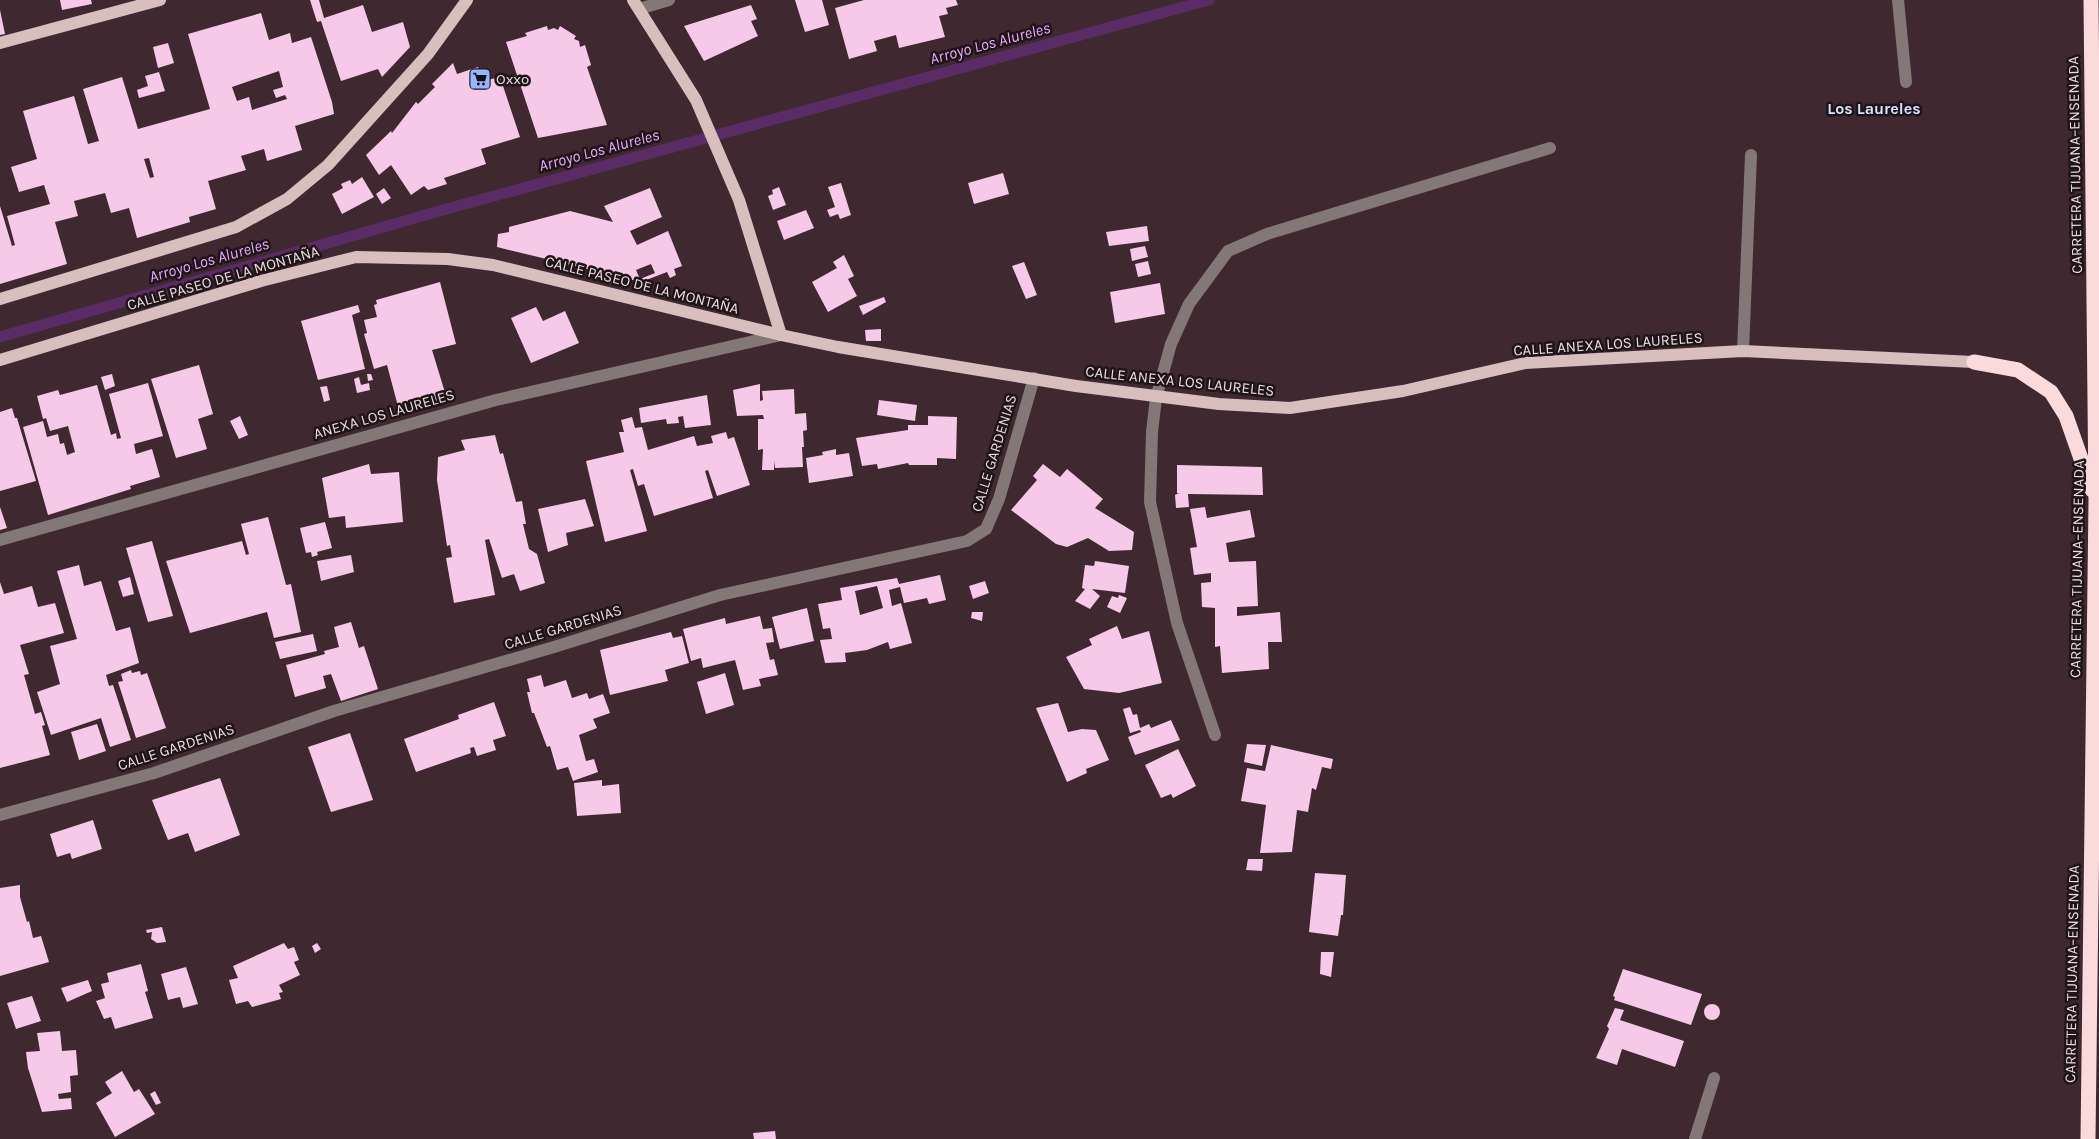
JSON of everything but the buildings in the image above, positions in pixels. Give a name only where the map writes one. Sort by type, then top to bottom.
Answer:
[{"type":"highway","name":"CARRETERA TIJUANA–ENSENADA","points":[[2088,1139],[2096,501],[2091,0]]},
{"type":"highway","points":[[1974,362],[2018,370],[2051,392],[2066,416],[2096,501]]},
{"type":"main road","points":[[0,43],[160,0]]},
{"type":"main road","points":[[0,299],[236,227],[287,199],[328,165],[428,54],[467,0]]},
{"type":"main road","points":[[636,4],[696,100],[725,166],[739,200],[781,335]]},
{"type":"main road","name":"CALLE PASEO DE LA MONTAÑA","points":[[0,360],[261,281],[356,257],[448,259],[494,265],[781,335]]},
{"type":"main road","name":"CALLE ANEXA LOS LAURELES","points":[[781,335],[992,374],[1034,378],[1156,398],[1290,408],[1403,391],[1525,363],[1743,352],[1974,362]]},
{"type":"street","points":[[636,4],[669,0]]},
{"type":"street","points":[[1898,0],[1906,82]]},
{"type":"street","points":[[1215,735],[1176,623],[1150,502],[1156,398],[1171,344],[1188,304],[1228,251],[1267,234],[1550,148]]},
{"type":"street","points":[[1743,352],[1751,155]]},
{"type":"street","name":"ANEXA LOS LAURELES","points":[[0,540],[496,400],[781,335]]},
{"type":"street","name":"CALLE GARDENIAS","points":[[0,815],[154,774],[334,711],[554,648],[720,595],[967,541],[986,529],[1000,500],[1034,378]]},
{"type":"street","points":[[1695,1139],[1714,1078]]},
{"type":"waterway","name":"Arroyo Los Alureles","points":[[0,337],[443,210],[1209,0]]},
{"type":"place","name":"Oxxo","points":[[480,79]]},
{"type":"district","name":"Los Laureles","points":[[1874,108]]}]
